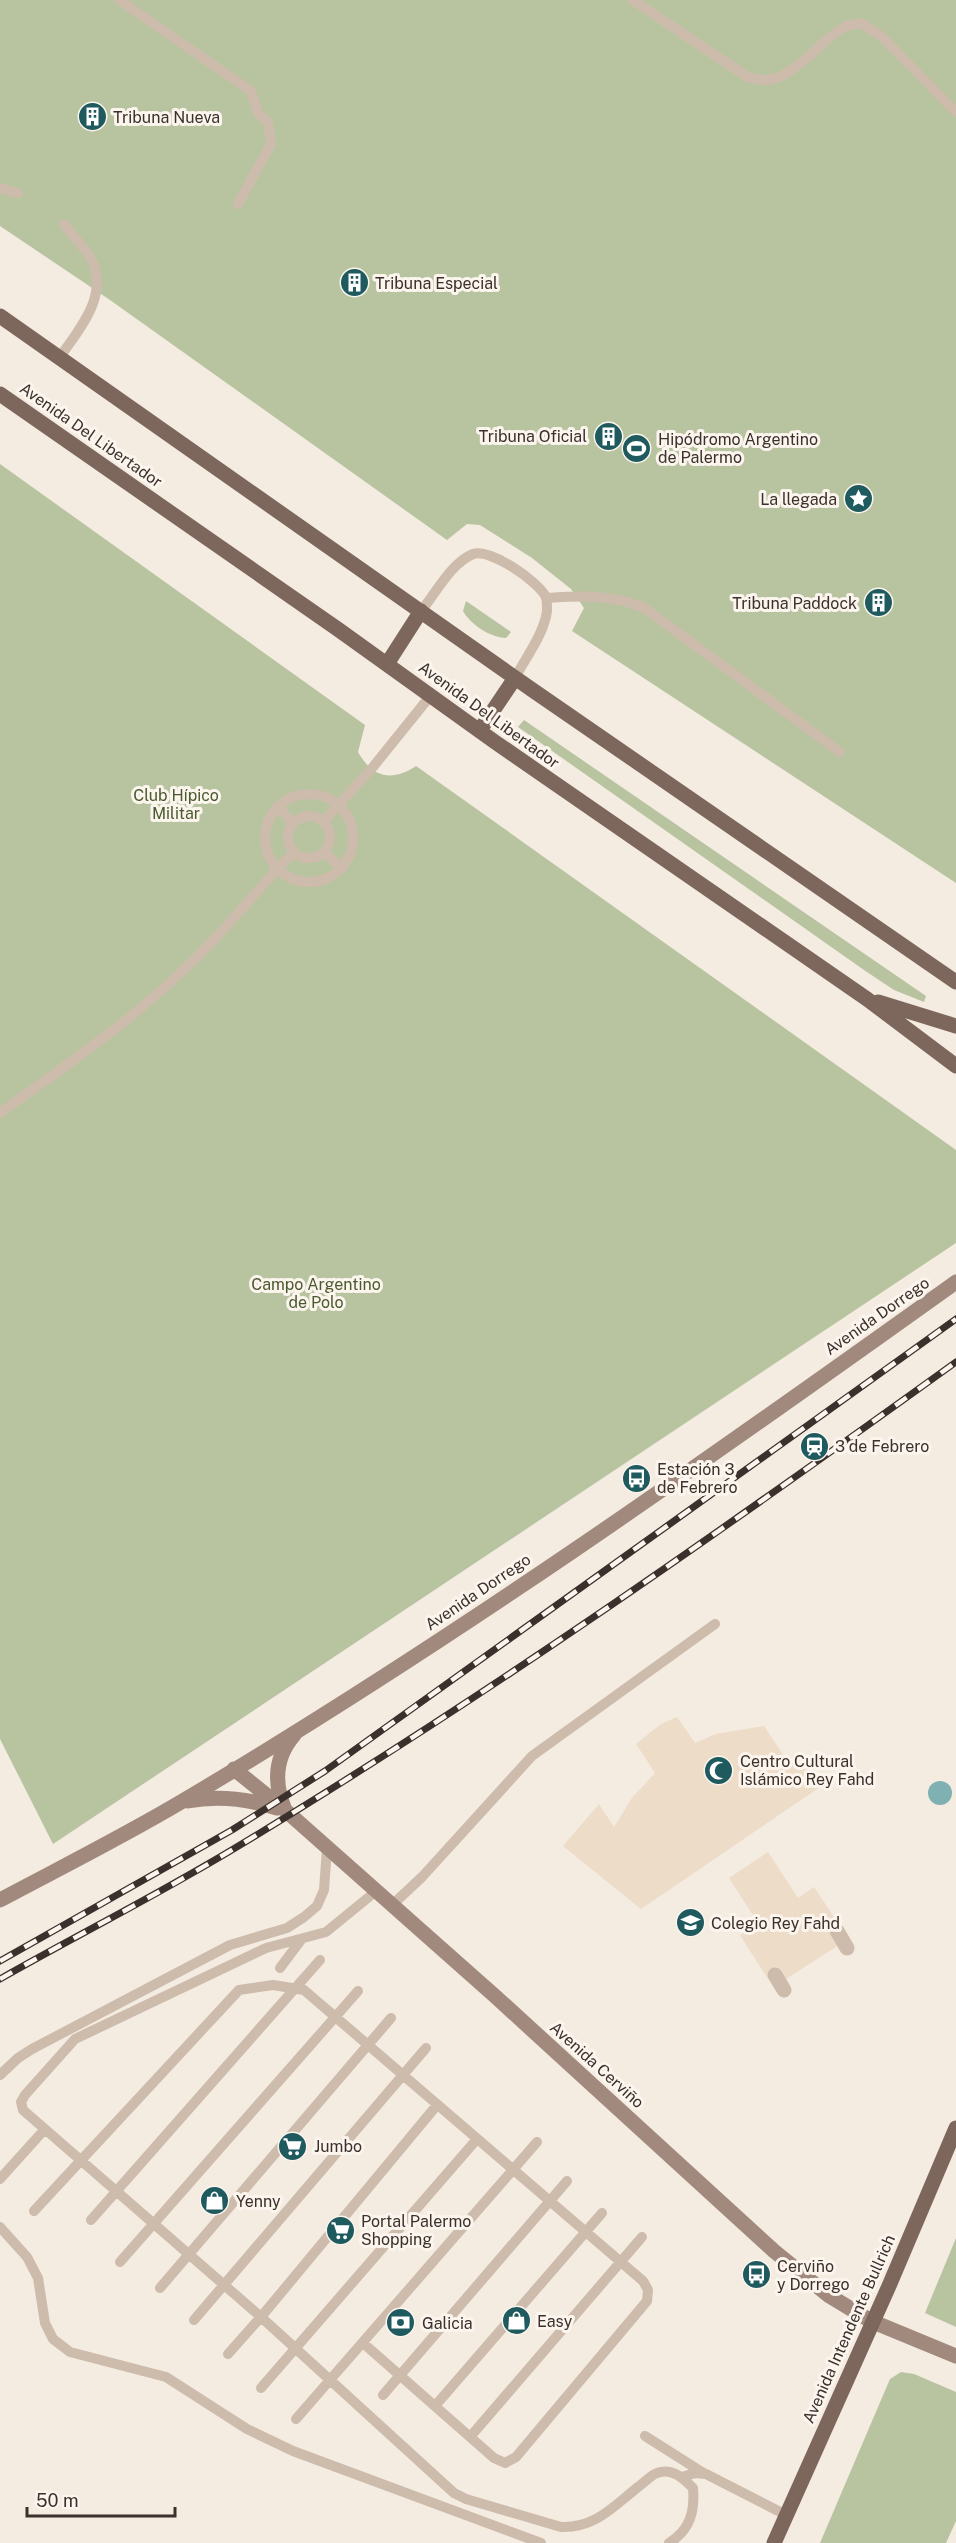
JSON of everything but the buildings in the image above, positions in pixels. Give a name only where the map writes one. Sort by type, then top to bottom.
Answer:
[{"type":"main road","points":[[0,316],[515,678],[956,982]]},
{"type":"main road","name":"Avenida Del Libertador","points":[[0,394],[867,999],[956,1066]]},
{"type":"main road","points":[[387,664],[421,611]]},
{"type":"main road","points":[[480,730],[515,678]]},
{"type":"main road","points":[[867,999],[956,1026]]},
{"type":"main road","name":"Avenida Dorrego","points":[[0,1900],[180,1803],[448,1634],[654,1496],[956,1282]]},
{"type":"main road","points":[[285,1810],[276,1779],[278,1763],[286,1744],[301,1727]]},
{"type":"main road","name":"Avenida Cerviño","points":[[234,1769],[285,1810],[496,1997],[774,2251],[828,2295],[871,2321],[956,2356]]},
{"type":"main road","points":[[180,1803],[215,1798],[239,1799],[285,1810]]},
{"type":"main road","name":"Avenida Intendente Bullrich","points":[[774,2543],[956,2128]]},
{"type":"street","points":[[837,1931],[847,1948]]},
{"type":"street","points":[[775,1975],[784,1990]]},
{"type":"lane","points":[[119,0],[251,91],[258,113],[268,123],[271,144],[238,204]]},
{"type":"lane","points":[[633,0],[746,76],[763,81],[773,80],[786,73],[844,28],[861,23],[881,36],[956,112]]},
{"type":"lane","points":[[0,188],[18,193]]},
{"type":"lane","points":[[60,357],[91,308],[96,296],[98,276],[90,257],[64,224]]},
{"type":"lane","points":[[421,611],[453,567],[471,555],[481,552],[498,558],[535,584],[546,598],[547,610],[542,630],[515,678]]},
{"type":"lane","points":[[546,598],[591,595],[623,599],[643,607],[840,752]]},
{"type":"lane","points":[[323,822],[431,696]]},
{"type":"lane","points":[[308,793],[325,796],[339,804],[348,815],[353,828],[354,843],[350,856],[342,868],[330,877],[317,882],[295,880],[277,869],[269,857],[265,844],[267,824],[277,806],[291,797],[308,793]]},
{"type":"lane","points":[[277,806],[293,823]]},
{"type":"lane","points":[[303,817],[314,817],[323,822],[329,831],[329,843],[324,852],[314,858],[303,858],[294,852],[288,843],[288,832],[293,823],[303,817]]},
{"type":"lane","points":[[0,1113],[81,1056],[141,1008],[195,959],[294,852]]},
{"type":"lane","points":[[324,852],[342,868]]},
{"type":"lane","points":[[391,1906],[422,1877],[532,1756],[716,1623]]},
{"type":"lane","points":[[0,2075],[18,2058],[32,2049],[230,1945],[287,1928],[304,1917],[317,1906],[324,1890],[327,1848]]},
{"type":"lane","points":[[375,1892],[326,1932],[266,1948],[75,2039],[21,2102],[23,2110],[118,2190],[261,2317],[454,2493],[466,2499],[561,2527],[585,2525],[601,2517],[657,2472],[672,2472],[682,2477],[693,2488],[694,2503],[689,2524],[677,2538],[669,2543]]},
{"type":"lane","points":[[280,1968],[301,1940]]},
{"type":"lane","points":[[91,2220],[320,1960]]},
{"type":"lane","points":[[34,2211],[239,1990],[273,1985],[304,1990],[644,2281],[648,2290],[647,2301],[516,2457],[505,2463],[494,2458],[363,2343]]},
{"type":"lane","points":[[120,2262],[358,1991]]},
{"type":"lane","points":[[160,2288],[391,2018]]},
{"type":"lane","points":[[194,2320],[426,2048]]},
{"type":"lane","points":[[228,2354],[437,2105]]},
{"type":"lane","points":[[0,2179],[42,2127]]},
{"type":"lane","points":[[261,2388],[477,2139]]},
{"type":"lane","points":[[296,2419],[333,2382],[363,2343],[537,2142]]},
{"type":"lane","points":[[383,2395],[567,2181]]},
{"type":"lane","points":[[435,2406],[602,2213]]},
{"type":"lane","points":[[0,2227],[27,2257],[38,2278],[45,2323],[53,2339],[70,2352],[166,2377],[247,2429],[292,2451],[541,2543]]},
{"type":"lane","points":[[470,2437],[642,2237]]},
{"type":"lane","points":[[645,2436],[706,2474],[786,2516]]},
{"type":"lane","points":[[682,2477],[694,2473],[706,2474]]},
{"type":"green space","name":"Hipódromo Argentino de Palermo","points":[[0,0],[956,0],[956,883],[572,631],[584,608],[571,589],[532,558],[480,525],[467,524],[447,540],[110,300],[0,226]]},
{"type":"green space","name":"Campo Argentino de Polo","points":[[0,464],[365,725],[358,752],[370,767],[384,775],[391,775],[416,766],[956,1150],[956,1243],[53,1844],[0,1739]]},
{"type":"green space","points":[[466,601],[511,632],[506,638],[494,636],[481,629],[463,611]]},
{"type":"green space","points":[[524,720],[926,996],[924,1002],[894,990],[864,970],[518,727]]},
{"type":"green space","points":[[956,2238],[956,2327],[925,2313]]},
{"type":"green space","points":[[901,2372],[914,2374],[956,2392],[956,2521],[946,2543],[820,2543],[890,2379]]},
{"type":"shaded area","points":[[677,1717],[695,1743],[716,1734],[764,1726],[788,1762],[798,1755],[820,1787],[641,1909],[563,1846],[599,1804],[614,1827],[632,1798],[655,1773],[636,1744],[661,1724]]},
{"type":"shaded area","points":[[768,1852],[798,1898],[814,1887],[841,1928],[839,1945],[786,1979],[780,1971],[768,1979],[740,1935],[758,1923],[729,1878]]},
{"type":"water","points":[[940,1781],[949,1784],[952,1793],[949,1802],[940,1805],[931,1802],[928,1793],[931,1784]]},
{"type":"railway","points":[[0,1961],[232,1830],[325,1771],[956,1319]]},
{"type":"railway","points":[[0,1979],[215,1860],[427,1728],[694,1548],[956,1362]]},
{"type":"place","name":"Tribuna Nueva","points":[[92,117]]},
{"type":"place","name":"Tribuna Especial","points":[[354,283]]},
{"type":"place","name":"Tribuna Oficial","points":[[608,436]]},
{"type":"place","name":"Hipódromo Argentino de Palermo","points":[[637,448]]},
{"type":"place","name":"La llegada","points":[[858,499]]},
{"type":"place","name":"Tribuna Paddock","points":[[878,603]]},
{"type":"place","name":"3 de Febrero","points":[[814,1446]]},
{"type":"place","name":"Estación 3 de Febrero","points":[[636,1478]]},
{"type":"place","name":"Centro Cultural Islámico Rey Fahd","points":[[719,1770]]},
{"type":"place","name":"Colegio Rey Fahd","points":[[690,1923]]},
{"type":"place","name":"Jumbo","points":[[293,2146]]},
{"type":"place","name":"Yenny","points":[[215,2201]]},
{"type":"place","name":"Portal Palermo Shopping","points":[[340,2230]]},
{"type":"place","name":"Cerviño y Dorrego","points":[[756,2275]]},
{"type":"place","name":"Easy","points":[[516,2321]]},
{"type":"place","name":"Galicia","points":[[401,2323]]},
{"type":"park label","name":"Club Hípico Militar","points":[[176,804]]}]
